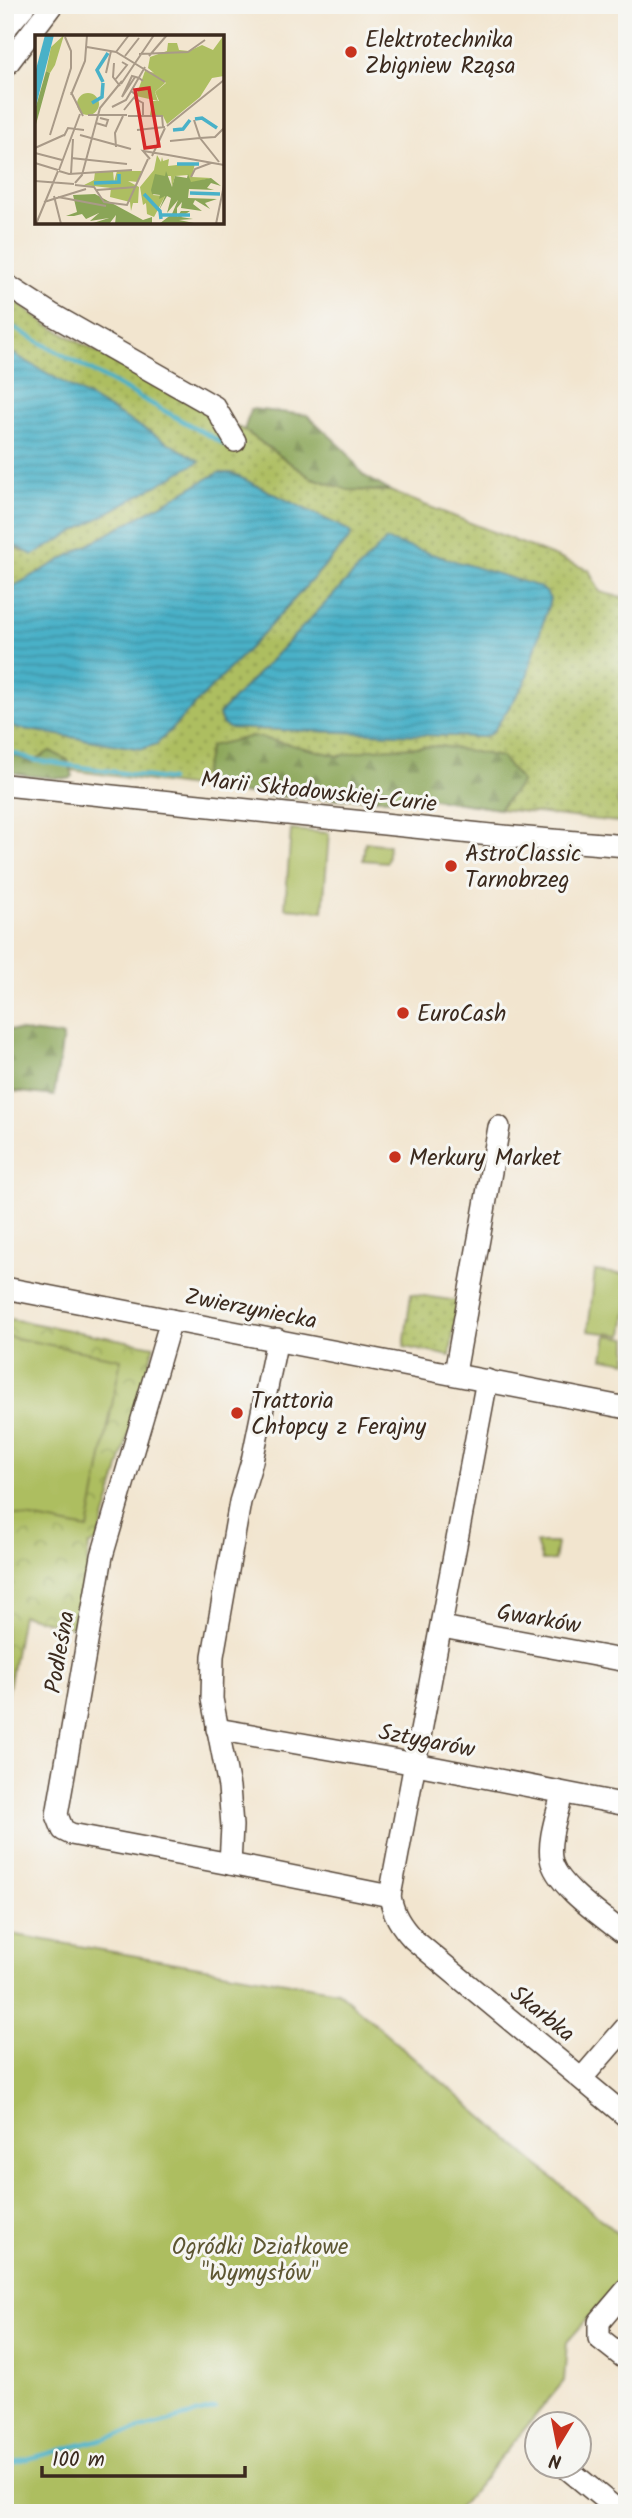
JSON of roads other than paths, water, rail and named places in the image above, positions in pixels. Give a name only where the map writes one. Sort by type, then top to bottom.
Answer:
[{"type":"main road","points":[[5,25],[22,5]]},
{"type":"street","points":[[5,67],[52,5]]},
{"type":"street","points":[[5,284],[53,315],[215,407],[235,441]]},
{"type":"street","name":"Marii Skłodowskiej-Curie","points":[[5,785],[478,834],[627,846]]},
{"type":"street","points":[[455,1373],[499,1127]]},
{"type":"street","name":"Zwierzyniecka","points":[[5,1288],[627,1408]]},
{"type":"street","name":"Podleśna","points":[[171,1320],[102,1556],[57,1815],[63,1830],[71,1834],[390,1896]]},
{"type":"street","points":[[229,1864],[232,1826],[229,1787],[212,1699],[213,1656],[240,1502],[252,1461],[277,1339]]},
{"type":"street","points":[[390,1896],[487,1380]]},
{"type":"street","name":"Gwarków","points":[[442,1627],[626,1660]]},
{"type":"street","name":"Sztygarów","points":[[217,1729],[627,1805]]},
{"type":"street","points":[[562,1793],[551,1848],[554,1869],[566,1885],[627,1936]]},
{"type":"street","name":"Skarbka","points":[[390,1896],[393,1910],[402,1927],[426,1950],[627,2117]]},
{"type":"street","points":[[582,2078],[627,2026]]},
{"type":"street","points":[[627,2289],[599,2322],[599,2337],[627,2360]]},
{"type":"street","points":[[582,2480],[621,2513]]},
{"type":"water","points":[[5,349],[200,461],[33,555],[5,541]]},
{"type":"water","points":[[218,473],[231,473],[344,528],[351,533],[350,538],[157,744],[142,749],[18,728],[5,723],[5,591]]},
{"type":"water","points":[[386,540],[537,586],[546,592],[550,599],[525,683],[492,733],[483,737],[229,728],[223,725],[219,714]]},
{"type":"waterway","points":[[5,323],[228,446]]},
{"type":"waterway","points":[[5,750],[33,760],[170,780]]},
{"type":"waterway","points":[[5,2465],[215,2409]]},
{"type":"place","name":"Elektrotechnika Zbigniew Rząsa","points":[[351,52]]},
{"type":"place","name":"AstroClassic Tarnobrzeg","points":[[451,866]]},
{"type":"place","name":"EuroCash","points":[[403,1013]]},
{"type":"place","name":"Merkury Market","points":[[395,1157]]},
{"type":"place","name":"Trattoria Chłopcy z Ferajny","points":[[237,1413]]},
{"type":"park label","name":"Ogródki Działkowe \"Wymysłów\"","points":[[260,2259]]}]
